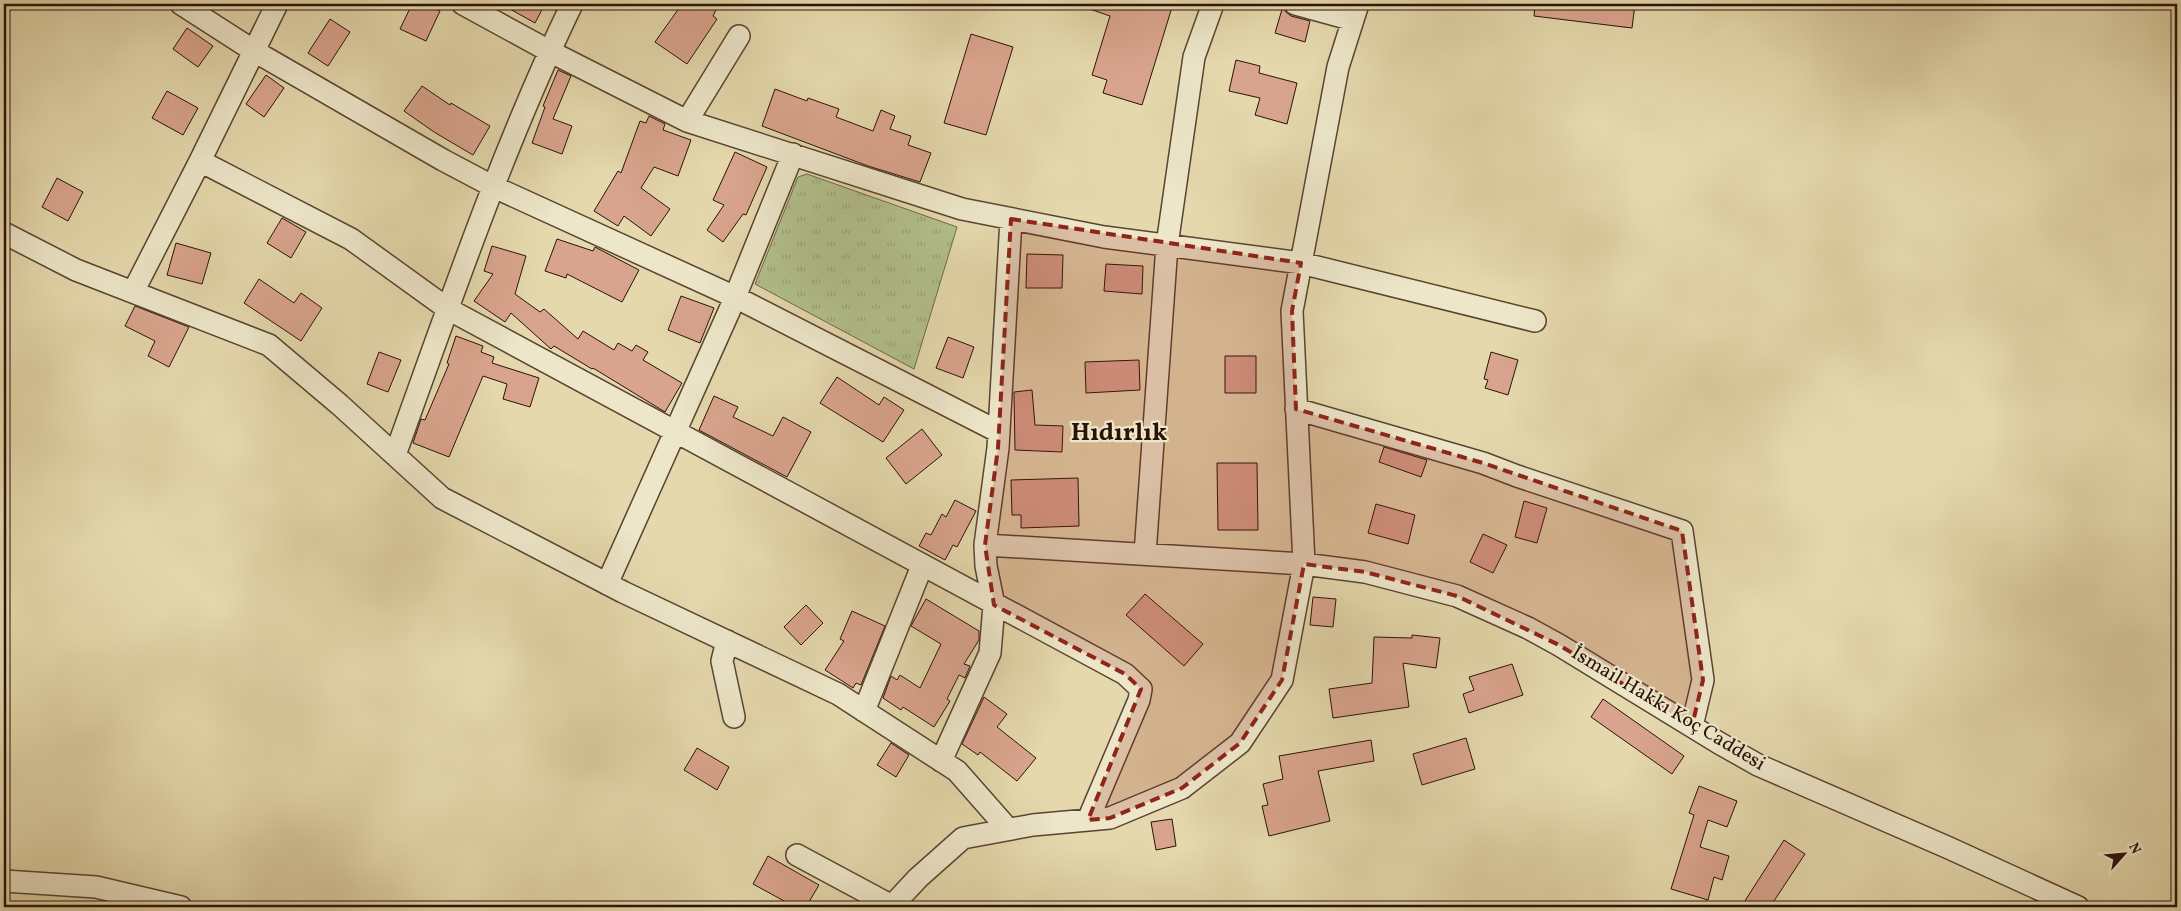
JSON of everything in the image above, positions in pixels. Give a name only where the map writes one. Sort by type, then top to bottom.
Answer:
[{"type":"street","points":[[182,4],[254,51],[443,160],[494,187],[735,297],[999,432]]},
{"type":"street","points":[[133,292],[277,4]]},
{"type":"street","points":[[464,4],[550,52],[687,121],[962,209],[1104,237],[1301,263],[1535,321]]},
{"type":"street","points":[[395,455],[494,187],[572,4]]},
{"type":"street","points":[[1145,554],[1167,245],[1193,65],[1213,4]]},
{"type":"street","points":[[797,855],[891,907],[918,878],[963,838],[1033,825],[1110,818],[1182,788],[1240,743],[1282,680],[1304,564],[1292,311],[1338,67],[1356,12],[1295,4]]},
{"type":"street","points":[[687,121],[739,36]]},
{"type":"street","points":[[607,584],[735,297],[793,154]]},
{"type":"street","points":[[200,161],[351,239],[448,309],[1125,674],[1141,689],[1139,700],[1088,820]]},
{"type":"street","points":[[941,761],[990,653],[994,605],[986,566],[985,545],[999,432],[1010,219]]},
{"type":"street","points":[[4,233],[76,270],[269,345],[340,404],[442,498],[607,584],[838,694],[958,771],[1008,829]]},
{"type":"street","points":[[1296,409],[1483,463],[1682,532],[1703,680],[1692,726]]},
{"type":"street","name":"İsmail Hakkı Koç Caddesi","points":[[985,545],[1304,564],[1365,572],[1457,596],[1528,628],[1559,645],[1758,765],[1949,848],[2078,907]]},
{"type":"street","points":[[864,711],[922,566]]},
{"type":"street","points":[[726,641],[722,661],[734,717]]},
{"type":"street","points":[[4,881],[96,887],[181,907]]},
{"type":"highlighted area","points":[[1011,219],[1301,263],[1292,311],[1296,409],[1483,463],[1682,531],[1703,680],[1692,726],[1559,645],[1457,596],[1365,572],[1304,564],[1282,680],[1240,743],[1182,788],[1110,818],[1088,820],[1141,689],[1125,674],[994,605],[985,545],[998,448]]},
{"type":"green space","points":[[807,174],[957,227],[914,369],[755,284],[798,177]]},
{"type":"building","points":[[412,4],[423,4],[440,11],[426,41],[400,29]]},
{"type":"building","points":[[501,4],[545,4],[535,23]]},
{"type":"building","points":[[682,4],[719,4],[713,16],[717,19],[687,64],[655,42]]},
{"type":"building","points":[[1081,4],[1173,4],[1142,105],[1103,93],[1107,80],[1092,75],[1110,16],[1081,6]]},
{"type":"building","points":[[1535,4],[1635,4],[1632,28],[1534,16]]},
{"type":"building","points":[[1283,6],[1291,16],[1310,21],[1305,42],[1275,33]]},
{"type":"building","points":[[330,19],[350,32],[328,66],[308,53]]},
{"type":"building","points":[[187,28],[213,46],[198,67],[173,49]]},
{"type":"building","points":[[971,34],[1013,47],[986,135],[944,123]]},
{"type":"building","points":[[1236,60],[1260,66],[1259,73],[1297,83],[1287,124],[1255,115],[1260,98],[1229,91]]},
{"type":"building","points":[[558,70],[571,76],[553,119],[572,126],[562,154],[532,143],[545,107],[543,106]]},
{"type":"building","points":[[266,75],[284,88],[264,117],[246,104]]},
{"type":"building","points":[[422,86],[450,105],[451,103],[490,126],[473,155],[434,132],[404,111]]},
{"type":"building","points":[[775,89],[807,101],[808,98],[839,109],[836,117],[873,131],[881,110],[895,116],[890,129],[911,136],[908,145],[931,153],[920,182],[868,166],[762,126]]},
{"type":"building","points":[[167,91],[198,108],[183,135],[152,118]]},
{"type":"building","points":[[649,116],[665,124],[663,130],[691,140],[678,176],[654,167],[641,188],[670,209],[651,236],[624,216],[618,226],[594,211],[618,171],[621,173],[640,121],[646,123]]},
{"type":"building","points":[[735,152],[767,167],[746,215],[743,214],[723,242],[707,230],[724,205],[713,200]]},
{"type":"building","points":[[57,178],[83,192],[68,221],[42,207]]},
{"type":"building","points":[[282,218],[306,232],[291,258],[267,243]]},
{"type":"building","points":[[557,239],[593,251],[595,247],[639,270],[622,302],[567,274],[566,278],[545,271]]},
{"type":"building","points":[[176,243],[211,253],[202,284],[167,275]]},
{"type":"building","points":[[492,246],[526,256],[515,294],[540,312],[544,309],[578,339],[583,331],[614,350],[618,343],[632,351],[636,345],[648,352],[643,360],[682,383],[665,412],[554,346],[551,349],[511,313],[505,322],[474,301],[493,274],[484,271]]},
{"type":"building","points":[[1027,254],[1063,255],[1062,288],[1026,288]]},
{"type":"building","points":[[1106,264],[1143,266],[1142,294],[1104,291]]},
{"type":"building","points":[[259,279],[294,303],[301,293],[322,308],[301,341],[244,303]]},
{"type":"building","points":[[681,296],[714,308],[700,343],[668,330]]},
{"type":"building","points":[[135,306],[189,327],[169,367],[148,356],[155,341],[125,326]]},
{"type":"building","points":[[456,336],[483,346],[481,352],[494,357],[492,363],[539,378],[530,407],[503,399],[507,384],[483,376],[449,457],[413,443],[421,419],[425,420],[449,364],[447,363]]},
{"type":"building","points":[[948,337],[974,347],[963,378],[936,368]]},
{"type":"building","points":[[379,352],[401,360],[388,392],[367,384]]},
{"type":"building","points":[[1491,352],[1518,360],[1508,395],[1485,388],[1488,380],[1484,379]]},
{"type":"building","points":[[1225,356],[1256,356],[1256,393],[1225,393]]},
{"type":"building","points":[[1139,360],[1140,390],[1086,393],[1085,362]]},
{"type":"building","points":[[837,377],[879,405],[884,397],[904,410],[883,442],[820,403]]},
{"type":"building","points":[[1032,390],[1035,425],[1063,426],[1062,452],[1015,450],[1014,392]]},
{"type":"building","points":[[714,396],[738,407],[733,417],[773,436],[783,417],[811,432],[787,477],[699,430]]},
{"type":"building","points":[[922,429],[942,455],[906,484],[886,458]]},
{"type":"building","points":[[1384,447],[1427,460],[1421,477],[1379,462]]},
{"type":"building","points":[[1217,463],[1257,463],[1258,530],[1218,530]]},
{"type":"building","points":[[1078,478],[1079,526],[1021,528],[1021,515],[1012,515],[1011,480]]},
{"type":"building","points":[[955,500],[976,511],[957,547],[953,545],[945,560],[919,546],[926,533],[931,535],[942,514],[946,517]]},
{"type":"building","points":[[1524,501],[1547,508],[1537,543],[1515,537]]},
{"type":"building","points":[[1376,504],[1415,515],[1408,544],[1368,533]]},
{"type":"building","points":[[1483,534],[1507,545],[1493,573],[1470,562]]},
{"type":"building","points":[[1145,594],[1203,644],[1184,666],[1126,615]]},
{"type":"building","points":[[1313,597],[1336,599],[1333,627],[1310,625]]},
{"type":"building","points":[[926,599],[979,631],[979,640],[964,664],[970,666],[965,678],[959,675],[947,699],[950,701],[934,727],[903,707],[901,710],[883,698],[891,676],[897,680],[900,675],[920,688],[941,644],[911,626]]},
{"type":"building","points":[[806,605],[823,623],[801,645],[784,627]]},
{"type":"building","points":[[852,611],[885,626],[861,685],[856,683],[853,688],[825,670],[844,641],[840,639]]},
{"type":"building","points":[[1412,635],[1440,638],[1436,668],[1403,663],[1409,707],[1333,718],[1329,689],[1372,683],[1374,637],[1412,638]]},
{"type":"building","points":[[1512,664],[1523,695],[1469,713],[1463,694],[1474,690],[1469,677]]},
{"type":"building","points":[[984,697],[1007,714],[997,727],[1036,758],[1017,781],[980,752],[978,755],[962,744]]},
{"type":"building","points":[[1603,699],[1684,756],[1672,774],[1591,717]]},
{"type":"building","points":[[1466,738],[1475,769],[1422,785],[1413,754]]},
{"type":"building","points":[[1371,740],[1374,761],[1318,771],[1330,821],[1269,836],[1262,806],[1268,805],[1263,784],[1283,779],[1279,756]]},
{"type":"building","points":[[891,743],[909,755],[896,777],[877,765]]},
{"type":"building","points":[[697,748],[729,767],[717,790],[684,770]]},
{"type":"building","points":[[1699,786],[1737,801],[1727,827],[1708,820],[1700,847],[1729,856],[1722,880],[1714,877],[1708,900],[1671,889],[1694,815],[1689,813]]},
{"type":"building","points":[[1172,819],[1176,846],[1156,850],[1151,822]]},
{"type":"building","points":[[1784,840],[1805,854],[1770,907],[1741,907]]},
{"type":"building","points":[[768,856],[819,885],[806,907],[795,907],[753,884]]},
{"type":"district","name":"Hıdırlık","points":[[1119,433]]}]
